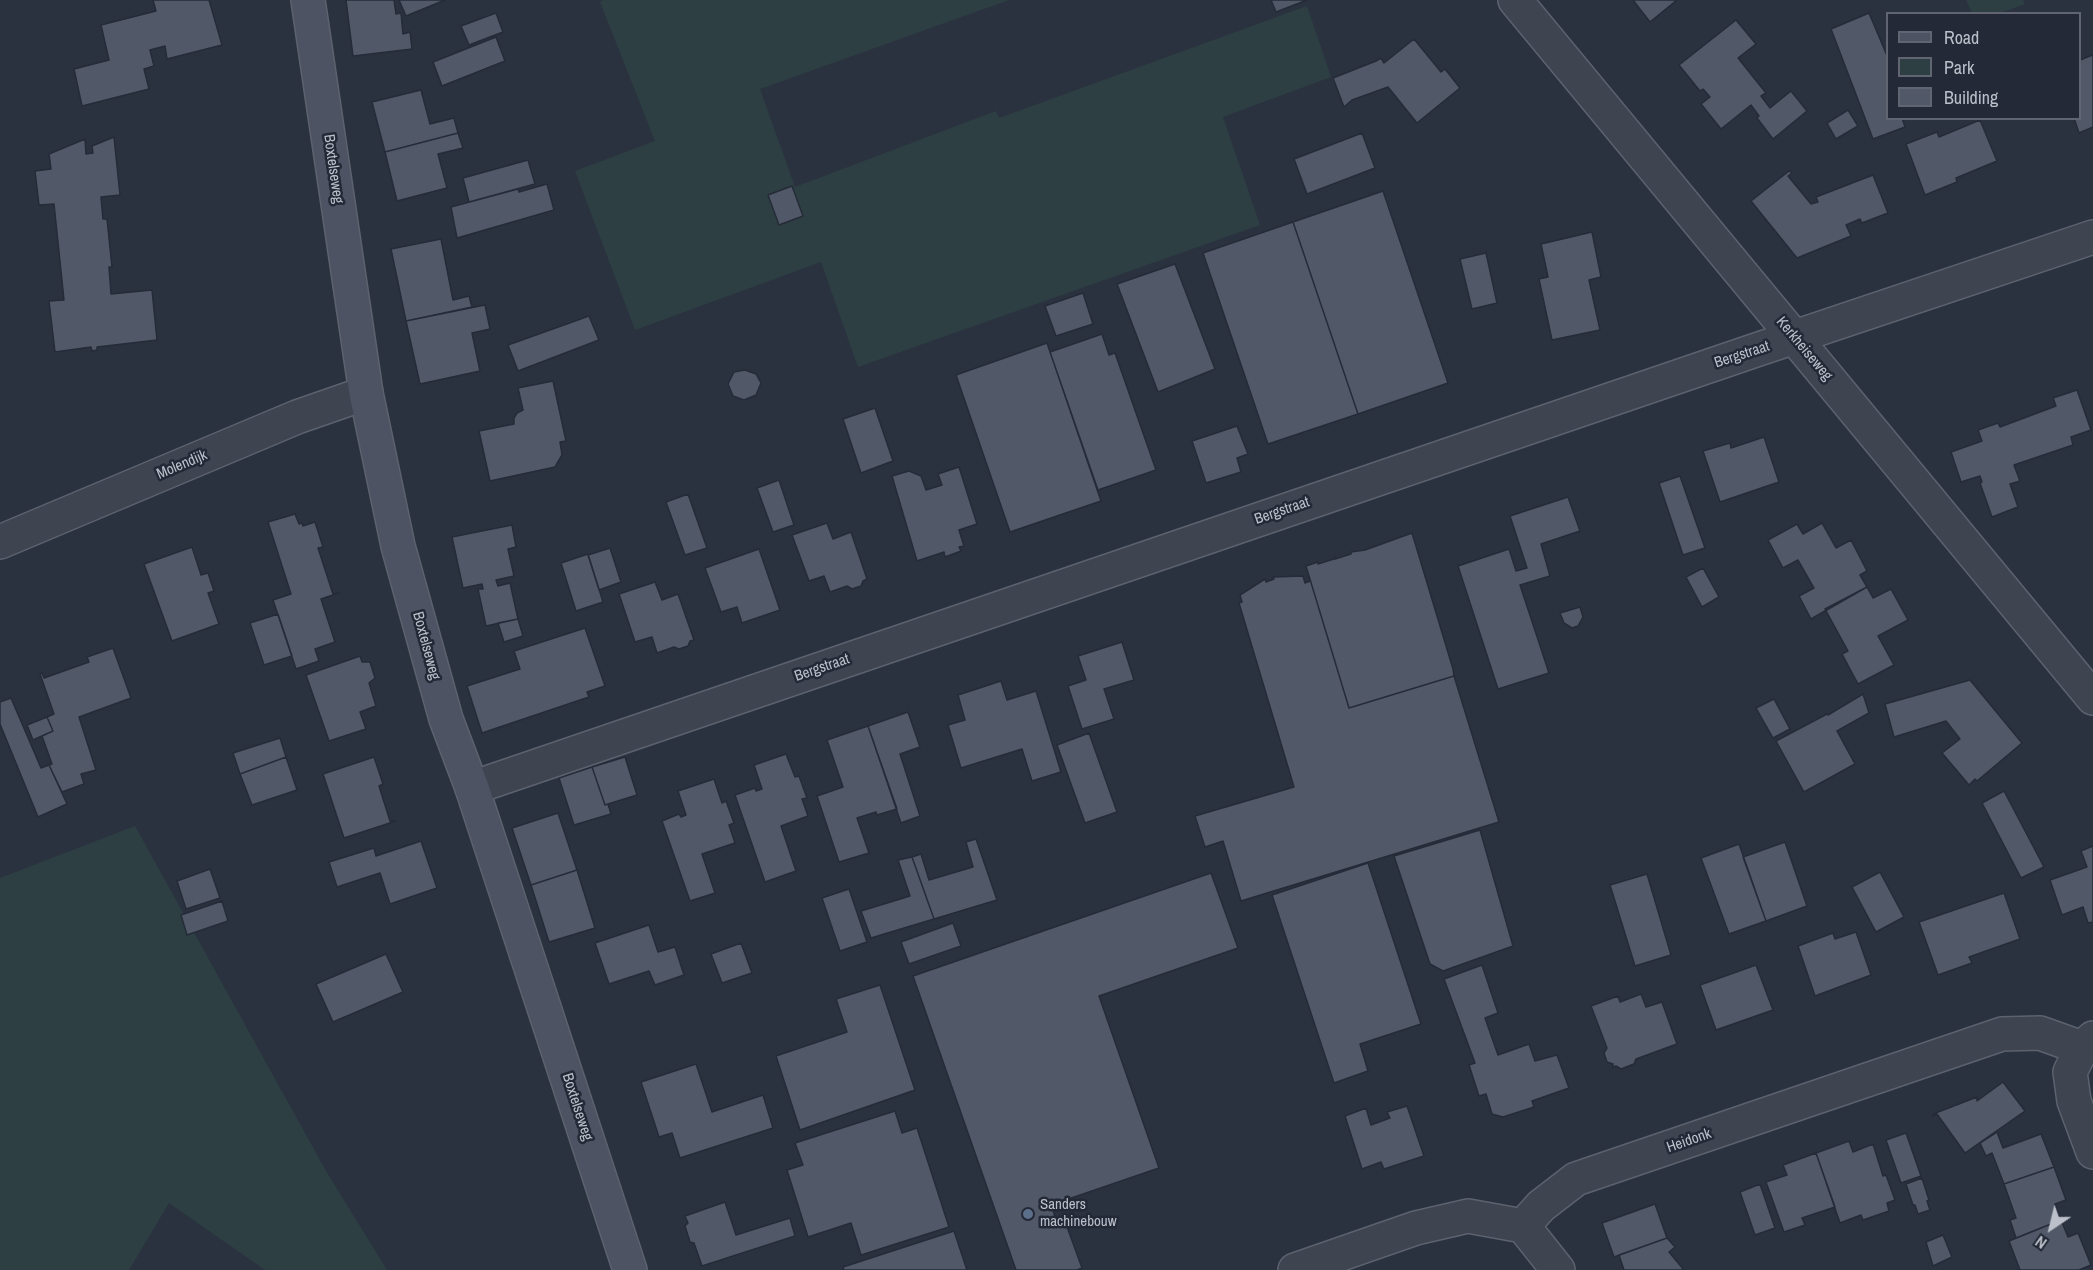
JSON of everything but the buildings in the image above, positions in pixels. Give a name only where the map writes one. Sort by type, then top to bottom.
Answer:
[{"type":"street","name":"Boxtelseweg","points":[[308,0],[366,393],[398,546],[446,719],[472,788],[630,1270]]},
{"type":"street","name":"Kerkheiseweg","points":[[1515,0],[2093,698]]},
{"type":"street","name":"Bergstraat","points":[[472,788],[2093,237]]},
{"type":"street","name":"Molendijk","points":[[0,542],[297,417],[366,393]]},
{"type":"street","name":"Heidonk","points":[[1523,1226],[1541,1206],[1576,1179],[2002,1034],[2040,1033],[2088,1043]]},
{"type":"street","points":[[2088,1043],[2070,1072],[2074,1101],[2093,1152]]},
{"type":"street","points":[[1295,1270],[1416,1228],[1468,1216],[1523,1226],[1558,1270]]},
{"type":"green space","points":[[603,0],[1009,0],[760,89],[795,187],[996,111],[999,118],[1307,6],[1331,77],[1223,117],[1260,225],[858,367],[821,262],[635,330],[575,171],[655,141],[600,2]]},
{"type":"green space","points":[[1966,0],[2023,0],[2025,4],[2003,12],[1972,12]]},
{"type":"green space","points":[[135,826],[326,1171],[387,1270],[265,1270],[169,1203],[129,1270],[0,1270],[0,878]]},
{"type":"place","name":"Sanders machinebouw","points":[[1028,1214]]}]
